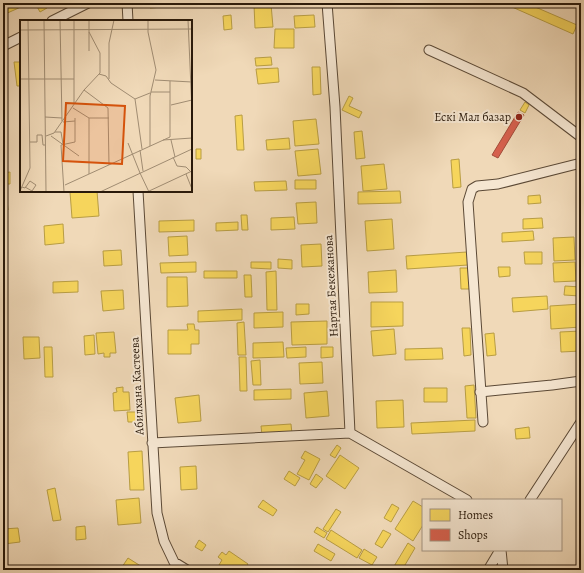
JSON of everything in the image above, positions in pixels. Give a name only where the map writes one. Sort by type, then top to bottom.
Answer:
[{"type":"street","points":[[54,20],[88,3]]},
{"type":"street","points":[[127,3],[128,20]]},
{"type":"street","name":"Нартая Бекежанова","points":[[327,3],[335,107],[350,433]]},
{"type":"street","points":[[3,46],[20,38]]},
{"type":"street","points":[[429,50],[523,93],[581,137]]},
{"type":"street","points":[[483,422],[468,202],[472,189],[478,186],[498,184],[581,162]]},
{"type":"street","name":"Абилхана Кастеева","points":[[138,192],[157,512],[164,541],[174,562],[186,570]]},
{"type":"street","points":[[480,392],[552,385],[581,380]]},
{"type":"street","points":[[531,499],[581,422]]},
{"type":"street","points":[[152,443],[350,433],[465,499]]},
{"type":"street","points":[[488,570],[500,551]]},
{"type":"street","points":[[501,551],[503,570]]},
{"type":"building: Homes","points":[[3,3],[21,3],[23,6],[3,15]]},
{"type":"building: Homes","points":[[35,3],[44,3],[47,8],[40,12]]},
{"type":"building: Homes","points":[[150,3],[176,3],[177,6],[150,8]]},
{"type":"building: Homes","points":[[503,3],[526,3],[577,25],[573,34]]},
{"type":"building: Homes","points":[[271,4],[273,27],[255,28],[254,5]]},
{"type":"building: Homes","points":[[231,15],[232,29],[224,30],[223,16]]},
{"type":"building: Homes","points":[[314,15],[315,27],[295,28],[294,16]]},
{"type":"building: Homes","points":[[275,29],[294,29],[294,48],[274,48]]},
{"type":"building: Homes","points":[[271,57],[272,65],[256,66],[255,58]]},
{"type":"building: Homes","points":[[14,62],[20,62],[20,86],[17,86]]},
{"type":"building: Homes","points":[[312,67],[320,67],[321,94],[313,95]]},
{"type":"building: Homes","points":[[278,68],[279,82],[258,84],[256,69]]},
{"type":"building: Homes","points":[[349,96],[353,98],[349,106],[362,112],[359,118],[342,110]]},
{"type":"building: Homes","points":[[525,102],[529,105],[525,113],[520,110]]},
{"type":"building: Homes","points":[[242,115],[244,150],[237,150],[235,116]]},
{"type":"building: Homes","points":[[316,119],[319,144],[295,146],[293,121]]},
{"type":"building: Homes","points":[[362,131],[365,158],[356,159],[354,132]]},
{"type":"building: Homes","points":[[289,138],[290,149],[267,150],[266,140]]},
{"type":"building: Homes","points":[[196,149],[201,149],[201,159],[196,159]]},
{"type":"building: Homes","points":[[318,149],[321,174],[298,176],[295,151]]},
{"type":"building: Homes","points":[[459,159],[461,187],[453,188],[451,160]]},
{"type":"building: Homes","points":[[384,164],[387,189],[363,191],[361,166]]},
{"type":"building: Homes","points":[[10,172],[10,184],[3,184],[3,173]]},
{"type":"building: Homes","points":[[295,180],[316,180],[316,189],[295,189]]},
{"type":"building: Homes","points":[[286,181],[287,190],[255,191],[254,182]]},
{"type":"building: Homes","points":[[3,189],[6,189],[8,210],[3,210]]},
{"type":"building: Homes","points":[[400,191],[401,203],[358,204],[358,192]]},
{"type":"building: Homes","points":[[70,192],[97,192],[99,216],[72,218]]},
{"type":"building: Homes","points":[[540,195],[541,203],[528,204],[528,196]]},
{"type":"building: Homes","points":[[316,202],[317,223],[298,224],[296,203]]},
{"type":"building: Homes","points":[[241,215],[247,215],[248,230],[242,230]]},
{"type":"building: Homes","points":[[294,217],[295,229],[271,230],[271,218]]},
{"type":"building: Homes","points":[[542,218],[543,228],[523,229],[523,219]]},
{"type":"building: Homes","points":[[392,219],[394,249],[367,251],[365,221]]},
{"type":"building: Homes","points":[[194,220],[194,231],[159,232],[159,221]]},
{"type":"building: Homes","points":[[238,222],[238,230],[216,231],[216,223]]},
{"type":"building: Homes","points":[[63,224],[64,243],[45,245],[44,226]]},
{"type":"building: Homes","points":[[533,231],[534,240],[502,242],[502,233]]},
{"type":"building: Homes","points":[[187,236],[188,255],[169,256],[168,237]]},
{"type":"building: Homes","points":[[574,237],[575,260],[554,261],[553,238]]},
{"type":"building: Homes","points":[[321,244],[322,266],[302,267],[301,245]]},
{"type":"building: Homes","points":[[121,250],[122,265],[104,266],[103,251]]},
{"type":"building: Homes","points":[[467,252],[468,265],[407,269],[406,256]]},
{"type":"building: Homes","points":[[524,252],[542,252],[542,264],[525,264]]},
{"type":"building: Homes","points":[[278,259],[292,260],[292,269],[278,268]]},
{"type":"building: Homes","points":[[196,262],[196,272],[161,273],[160,263]]},
{"type":"building: Homes","points":[[251,262],[271,262],[271,269],[251,268]]},
{"type":"building: Homes","points":[[575,262],[576,281],[554,282],[553,263]]},
{"type":"building: Homes","points":[[498,267],[510,267],[510,276],[499,277]]},
{"type":"building: Homes","points":[[460,268],[468,268],[470,289],[461,289]]},
{"type":"building: Homes","points":[[396,270],[397,292],[369,293],[368,272]]},
{"type":"building: Homes","points":[[204,271],[237,271],[237,278],[204,278]]},
{"type":"building: Homes","points":[[276,271],[277,310],[267,310],[266,272]]},
{"type":"building: Homes","points":[[244,275],[251,275],[252,297],[245,297]]},
{"type":"building: Homes","points":[[167,277],[187,277],[188,306],[167,307]]},
{"type":"building: Homes","points":[[78,281],[78,292],[53,293],[53,282]]},
{"type":"building: Homes","points":[[565,286],[581,287],[580,296],[564,295]]},
{"type":"building: Homes","points":[[123,290],[124,309],[103,311],[101,291]]},
{"type":"building: Homes","points":[[547,296],[548,309],[513,312],[512,298]]},
{"type":"building: Homes","points":[[371,302],[403,302],[403,326],[371,327]]},
{"type":"building: Homes","points":[[296,304],[309,304],[309,314],[296,315]]},
{"type":"building: Homes","points":[[581,304],[581,327],[551,329],[550,306]]},
{"type":"building: Homes","points":[[242,309],[242,320],[198,322],[198,311]]},
{"type":"building: Homes","points":[[283,312],[283,327],[254,328],[254,313]]},
{"type":"building: Homes","points":[[327,321],[327,344],[292,345],[291,322]]},
{"type":"building: Homes","points":[[244,322],[246,355],[238,355],[237,323]]},
{"type":"building: Homes","points":[[187,324],[194,324],[195,330],[199,330],[199,344],[191,344],[191,354],[168,354],[168,330],[188,330]]},
{"type":"building: Homes","points":[[462,328],[470,328],[471,355],[464,356]]},
{"type":"building: Homes","points":[[394,329],[396,354],[373,356],[371,331]]},
{"type":"building: Homes","points":[[581,331],[581,351],[561,352],[560,332]]},
{"type":"building: Homes","points":[[114,332],[116,353],[110,353],[110,357],[104,357],[104,353],[98,354],[96,333]]},
{"type":"building: Homes","points":[[494,333],[496,355],[487,356],[485,334]]},
{"type":"building: Homes","points":[[94,335],[95,354],[85,355],[84,336]]},
{"type":"building: Homes","points":[[23,337],[39,337],[40,358],[24,359]]},
{"type":"building: Homes","points":[[283,342],[284,357],[253,358],[253,343]]},
{"type":"building: Homes","points":[[44,347],[52,347],[53,377],[45,377]]},
{"type":"building: Homes","points":[[306,347],[306,357],[287,358],[286,348]]},
{"type":"building: Homes","points":[[321,347],[333,347],[333,357],[321,358]]},
{"type":"building: Homes","points":[[442,348],[443,359],[405,360],[405,349]]},
{"type":"building: Homes","points":[[239,357],[246,357],[247,391],[240,391]]},
{"type":"building: Homes","points":[[260,360],[261,385],[253,385],[251,361]]},
{"type":"building: Homes","points":[[322,362],[323,383],[300,384],[299,363]]},
{"type":"building: Homes","points":[[474,385],[476,418],[467,418],[465,386]]},
{"type":"building: Homes","points":[[123,387],[123,392],[129,392],[130,410],[114,411],[113,393],[117,392],[116,388]]},
{"type":"building: Homes","points":[[424,388],[447,388],[447,402],[424,402]]},
{"type":"building: Homes","points":[[291,389],[291,399],[254,400],[254,390]]},
{"type":"building: Homes","points":[[327,391],[329,416],[306,418],[304,393]]},
{"type":"building: Homes","points":[[199,395],[201,421],[178,423],[175,398]]},
{"type":"building: Homes","points":[[403,400],[404,427],[377,428],[376,401]]},
{"type":"building: Homes","points":[[127,412],[138,412],[138,422],[128,422]]},
{"type":"building: Homes","points":[[475,420],[475,431],[412,434],[411,423]]},
{"type":"building: Homes","points":[[291,424],[292,434],[262,435],[261,426]]},
{"type":"building: Homes","points":[[529,427],[530,438],[516,439],[515,429]]},
{"type":"building: Homes","points":[[337,445],[341,448],[335,458],[330,455]]},
{"type":"building: Homes","points":[[142,451],[144,490],[130,490],[128,452]]},
{"type":"building: Homes","points":[[305,451],[320,459],[309,480],[297,474],[305,460],[301,458]]},
{"type":"building: Homes","points":[[340,455],[359,468],[345,489],[326,476]]},
{"type":"building: Homes","points":[[196,466],[197,489],[181,490],[180,467]]},
{"type":"building: Homes","points":[[289,471],[300,478],[295,486],[284,479]]},
{"type":"building: Homes","points":[[316,474],[323,479],[316,488],[310,484]]},
{"type":"building: Homes","points":[[55,488],[61,520],[53,521],[47,490]]},
{"type":"building: Homes","points":[[139,498],[141,523],[118,525],[116,500]]},
{"type":"building: Homes","points":[[263,500],[277,510],[273,516],[258,507]]},
{"type":"building: Homes","points":[[413,501],[422,506],[422,527],[413,541],[395,529]]},
{"type":"building: Homes","points":[[392,504],[399,508],[391,522],[384,518]]},
{"type":"building: Homes","points":[[336,509],[341,512],[328,532],[323,529]]},
{"type":"building: Homes","points":[[85,526],[86,539],[76,540],[76,527]]},
{"type":"building: Homes","points":[[317,527],[327,533],[324,538],[314,532]]},
{"type":"building: Homes","points":[[18,528],[20,542],[4,544],[3,529]]},
{"type":"building: Homes","points":[[331,530],[362,550],[357,558],[326,539]]},
{"type":"building: Homes","points":[[383,530],[391,534],[382,548],[375,544]]},
{"type":"building: Homes","points":[[199,540],[206,545],[202,551],[195,547]]},
{"type":"building: Homes","points":[[408,543],[415,548],[402,570],[395,570],[393,568]]},
{"type":"building: Homes","points":[[318,544],[335,554],[331,561],[314,551]]},
{"type":"building: Homes","points":[[364,549],[377,557],[372,565],[359,558]]},
{"type":"building: Homes","points":[[229,551],[248,564],[244,570],[226,570],[219,565],[222,560],[218,557],[222,552],[226,555]]},
{"type":"building: Homes","points":[[128,558],[147,570],[120,570]]},
{"type":"building: Shops","points":[[518,112],[524,115],[498,158],[492,155]]},
{"type":"place","name":"Ескі Мал базар","points":[[519,117]]}]
